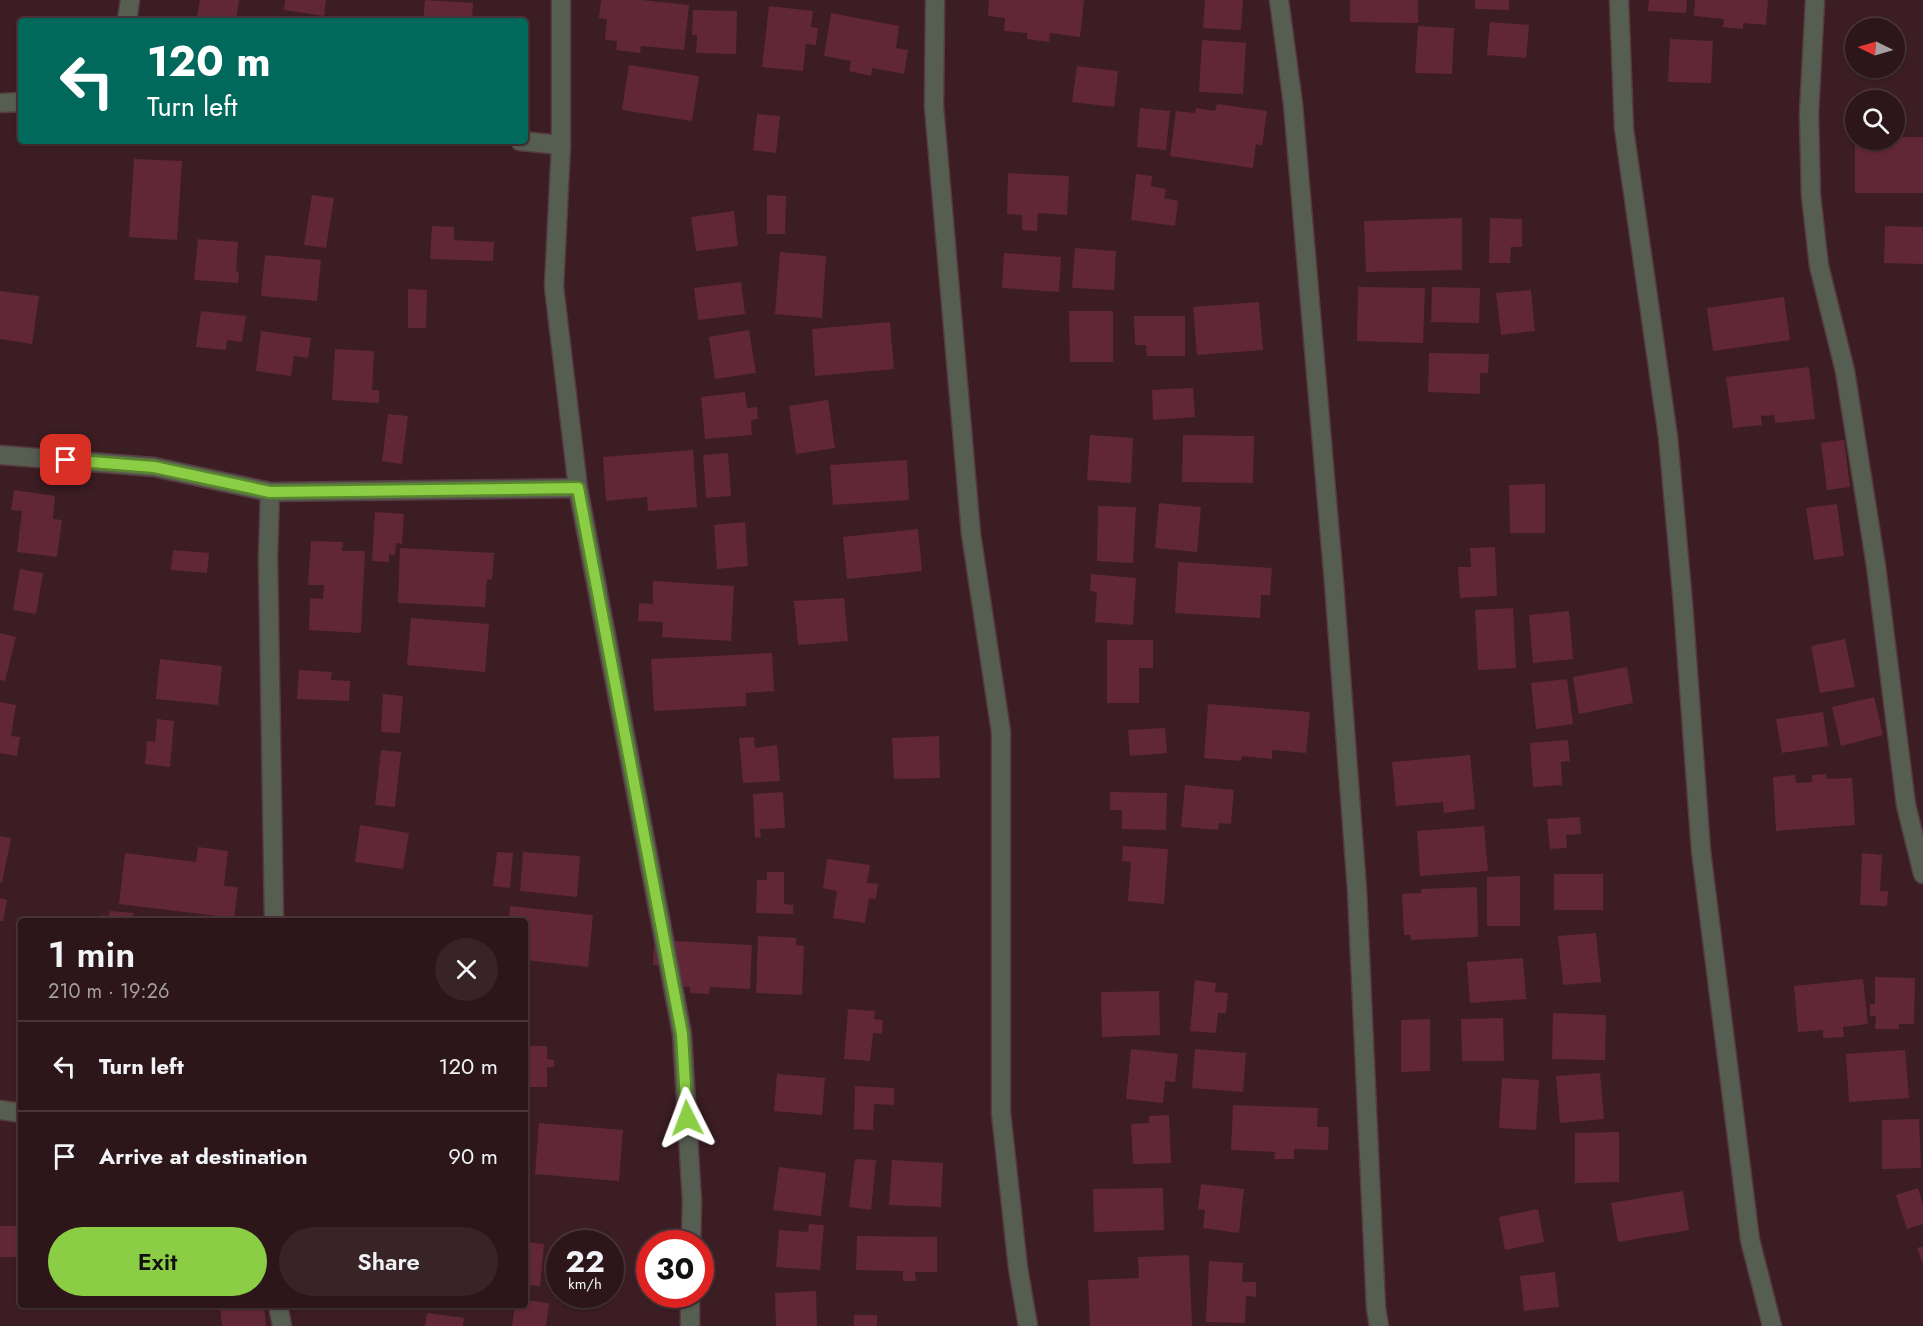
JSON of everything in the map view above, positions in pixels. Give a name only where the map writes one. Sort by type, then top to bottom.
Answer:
[{"type":"street","points":[[128,18],[130,0]]},
{"type":"street","points":[[561,0],[561,145],[554,287],[578,488],[682,1034],[692,1202],[691,1230]]},
{"type":"street","points":[[935,0],[934,107],[971,534],[1001,732],[1001,1113],[1018,1268],[1029,1326]]},
{"type":"street","points":[[1279,0],[1293,104],[1335,595],[1357,890],[1375,1296],[1379,1326]]},
{"type":"street","points":[[1619,0],[1623,129],[1668,437],[1701,851],[1750,1240],[1772,1326]]},
{"type":"street","points":[[1815,0],[1809,114],[1811,196],[1819,266],[1846,382],[1876,566],[1906,805],[1923,874]]},
{"type":"street","points":[[0,103],[18,102]]},
{"type":"street","points":[[528,142],[561,145]]},
{"type":"street","points":[[0,455],[154,467],[270,492],[578,488]]},
{"type":"street","points":[[270,492],[269,604],[274,918]]},
{"type":"street","points":[[0,1110],[18,1113]]},
{"type":"street","points":[[279,1308],[282,1326]]},
{"type":"street","points":[[690,1308],[690,1326]]},
{"type":"building","points":[[200,0],[239,0],[236,18],[197,18]]},
{"type":"building","points":[[285,0],[326,0],[324,16],[284,10]]},
{"type":"building","points":[[425,0],[473,3],[472,18],[423,18]]},
{"type":"building","points":[[601,0],[642,0],[689,5],[684,50],[641,46],[640,53],[616,50],[617,41],[605,40],[607,19],[599,18]]},
{"type":"building","points":[[989,0],[1084,0],[1080,37],[1050,33],[1049,42],[1027,39],[1027,33],[1004,31],[1005,18],[988,16]]},
{"type":"building","points":[[1205,0],[1243,0],[1241,30],[1203,28]]},
{"type":"building","points":[[1350,0],[1418,0],[1418,23],[1350,22]]},
{"type":"building","points":[[1475,0],[1509,0],[1509,10],[1475,9]]},
{"type":"building","points":[[1649,0],[1687,0],[1686,13],[1648,11]]},
{"type":"building","points":[[1695,0],[1768,0],[1766,25],[1743,23],[1743,29],[1723,27],[1724,19],[1694,16]]},
{"type":"building","points":[[769,6],[813,11],[811,27],[818,28],[816,45],[806,44],[803,71],[762,67]]},
{"type":"building","points":[[693,10],[737,11],[736,54],[696,53],[697,35],[692,35]]},
{"type":"building","points":[[831,13],[899,26],[896,48],[908,50],[904,74],[872,68],[871,76],[849,71],[851,61],[824,56]]},
{"type":"building","points":[[1490,22],[1529,25],[1526,58],[1487,55]]},
{"type":"building","points":[[1418,26],[1454,28],[1452,74],[1415,73]]},
{"type":"building","points":[[1670,39],[1713,41],[1711,83],[1668,82]]},
{"type":"building","points":[[1202,40],[1246,43],[1243,94],[1199,92]]},
{"type":"building","points":[[629,65],[699,76],[692,121],[622,110]]},
{"type":"building","points":[[1077,66],[1118,71],[1114,107],[1072,102]]},
{"type":"building","points":[[1217,104],[1267,111],[1262,146],[1256,144],[1253,168],[1170,156],[1176,111],[1195,113],[1196,108],[1215,111]]},
{"type":"building","points":[[1140,108],[1170,111],[1166,150],[1137,147]]},
{"type":"building","points":[[757,114],[780,116],[776,153],[753,150]]},
{"type":"building","points":[[1905,137],[1923,137],[1923,193],[1855,193],[1855,150],[1905,150]]},
{"type":"building","points":[[134,159],[182,161],[177,240],[129,237]]},
{"type":"building","points":[[1008,173],[1069,176],[1067,215],[1038,213],[1037,231],[1022,230],[1022,215],[1007,214]]},
{"type":"building","points":[[1136,174],[1152,176],[1151,186],[1166,189],[1164,198],[1178,201],[1175,226],[1131,220]]},
{"type":"building","points":[[312,195],[334,198],[326,248],[304,245]]},
{"type":"building","points":[[767,195],[786,196],[785,234],[767,234]]},
{"type":"building","points":[[734,211],[738,246],[696,251],[691,217]]},
{"type":"building","points":[[1462,218],[1462,270],[1366,272],[1364,221]]},
{"type":"building","points":[[1490,218],[1522,219],[1522,247],[1511,247],[1510,263],[1489,263]]},
{"type":"building","points":[[432,226],[454,227],[454,240],[494,242],[493,261],[430,259]]},
{"type":"building","points":[[1885,226],[1923,227],[1923,264],[1884,263]]},
{"type":"building","points":[[198,239],[238,242],[236,271],[239,272],[238,283],[194,280]]},
{"type":"building","points":[[1075,248],[1116,251],[1114,290],[1072,288]]},
{"type":"building","points":[[780,252],[826,256],[822,318],[775,314]]},
{"type":"building","points":[[1004,253],[1061,257],[1059,292],[1002,288]]},
{"type":"building","points":[[265,255],[321,260],[317,301],[261,296]]},
{"type":"building","points":[[741,282],[745,314],[698,320],[694,288]]},
{"type":"building","points":[[1358,287],[1425,288],[1423,343],[1357,341]]},
{"type":"building","points":[[1432,287],[1480,288],[1479,323],[1431,322]]},
{"type":"building","points":[[408,289],[427,290],[426,328],[408,328]]},
{"type":"building","points":[[1531,290],[1535,331],[1501,335],[1496,293]]},
{"type":"building","points":[[0,291],[39,296],[32,344],[0,339]]},
{"type":"building","points":[[1784,297],[1790,340],[1713,351],[1707,308]]},
{"type":"building","points":[[1259,302],[1263,350],[1197,355],[1193,307]]},
{"type":"building","points":[[201,311],[246,316],[242,342],[227,340],[226,350],[196,347]]},
{"type":"building","points":[[1069,311],[1113,311],[1113,362],[1070,362]]},
{"type":"building","points":[[1134,316],[1185,316],[1185,356],[1147,356],[1146,345],[1135,345]]},
{"type":"building","points":[[890,322],[894,369],[815,376],[812,329]]},
{"type":"building","points":[[749,330],[756,373],[715,379],[709,337]]},
{"type":"building","points":[[261,331],[311,338],[308,358],[294,356],[291,376],[256,371]]},
{"type":"building","points":[[335,349],[374,351],[372,390],[379,390],[379,403],[332,400]]},
{"type":"building","points":[[1429,353],[1489,354],[1488,373],[1480,373],[1480,394],[1428,392]]},
{"type":"building","points":[[1809,367],[1815,419],[1775,423],[1774,415],[1761,416],[1762,425],[1733,428],[1726,377]]},
{"type":"building","points":[[1193,388],[1195,417],[1153,420],[1152,390]]},
{"type":"building","points":[[745,392],[747,408],[757,407],[758,419],[751,420],[752,435],[705,439],[701,397]]},
{"type":"building","points":[[828,400],[835,448],[796,454],[789,406]]},
{"type":"building","points":[[388,414],[408,416],[402,464],[382,461]]},
{"type":"building","points":[[1090,435],[1133,438],[1131,483],[1087,480]]},
{"type":"building","points":[[1183,435],[1254,436],[1253,483],[1182,482]]},
{"type":"building","points":[[1844,440],[1850,487],[1827,490],[1821,443]]},
{"type":"building","points":[[693,450],[697,507],[648,511],[647,497],[606,501],[603,457]]},
{"type":"building","points":[[728,453],[731,496],[706,498],[703,455]]},
{"type":"building","points":[[907,460],[909,500],[833,505],[830,465]]},
{"type":"building","points":[[1545,484],[1545,533],[1510,533],[1509,485]]},
{"type":"building","points":[[14,490],[55,496],[53,519],[62,520],[57,557],[17,552],[22,511],[11,510]]},
{"type":"building","points":[[1159,503],[1201,507],[1197,552],[1155,548]]},
{"type":"building","points":[[1837,504],[1844,556],[1814,560],[1806,508]]},
{"type":"building","points":[[1098,506],[1136,507],[1133,563],[1097,561]]},
{"type":"building","points":[[375,512],[404,514],[402,544],[396,543],[395,555],[389,554],[389,562],[372,561]]},
{"type":"building","points":[[745,522],[748,566],[717,569],[714,525]]},
{"type":"building","points":[[918,529],[922,571],[847,579],[843,537]]},
{"type":"building","points":[[311,541],[343,542],[342,551],[365,551],[361,633],[309,630],[310,598],[323,599],[324,585],[308,585]]},
{"type":"building","points":[[1495,547],[1497,596],[1460,598],[1458,567],[1471,567],[1470,548]]},
{"type":"building","points":[[400,548],[494,553],[492,580],[487,579],[485,607],[398,603]]},
{"type":"building","points":[[173,550],[209,553],[207,573],[171,570]]},
{"type":"building","points":[[1178,562],[1272,568],[1270,595],[1261,595],[1260,618],[1175,613]]},
{"type":"building","points":[[20,569],[43,573],[36,614],[13,610]]},
{"type":"building","points":[[1091,574],[1136,578],[1133,625],[1095,622],[1097,592],[1090,591]]},
{"type":"building","points":[[653,581],[734,586],[731,641],[662,637],[663,622],[638,621],[639,603],[653,604]]},
{"type":"building","points":[[844,598],[848,641],[798,645],[794,601]]},
{"type":"building","points":[[1513,608],[1516,668],[1478,670],[1475,610]]},
{"type":"building","points":[[1569,611],[1573,659],[1533,663],[1529,615]]},
{"type":"building","points":[[411,618],[489,624],[485,672],[407,665]]},
{"type":"building","points":[[0,633],[16,637],[5,681],[0,680]]},
{"type":"building","points":[[1845,639],[1855,687],[1820,693],[1811,646]]},
{"type":"building","points":[[1107,640],[1153,640],[1153,668],[1139,668],[1139,703],[1107,703]]},
{"type":"building","points":[[772,653],[774,691],[746,693],[746,706],[654,711],[651,659]]},
{"type":"building","points":[[160,659],[222,666],[218,705],[156,699]]},
{"type":"building","points":[[1627,667],[1633,703],[1579,714],[1573,677]]},
{"type":"building","points":[[299,670],[332,672],[331,680],[350,681],[349,701],[297,699]]},
{"type":"building","points":[[1567,679],[1573,724],[1536,729],[1531,683]]},
{"type":"building","points":[[383,694],[403,696],[400,733],[381,732]]},
{"type":"building","points":[[1874,697],[1883,735],[1841,746],[1832,707]]},
{"type":"building","points":[[0,702],[16,705],[11,736],[20,737],[17,756],[0,753]]},
{"type":"building","points":[[1208,704],[1310,712],[1306,753],[1272,750],[1272,759],[1242,756],[1241,761],[1204,758]]},
{"type":"building","points":[[1823,712],[1828,746],[1782,753],[1776,719]]},
{"type":"building","points":[[157,719],[174,721],[170,767],[145,764],[147,741],[155,742]]},
{"type":"building","points":[[1165,728],[1167,753],[1130,756],[1128,730]]},
{"type":"building","points":[[939,736],[940,778],[894,779],[892,738]]},
{"type":"building","points":[[754,737],[755,748],[777,745],[780,781],[743,783],[739,738]]},
{"type":"building","points":[[1568,740],[1570,761],[1561,762],[1562,785],[1533,787],[1530,743]]},
{"type":"building","points":[[381,750],[401,752],[395,807],[375,805]]},
{"type":"building","points":[[1470,755],[1475,809],[1444,813],[1443,802],[1396,806],[1392,762]]},
{"type":"building","points":[[1826,774],[1827,779],[1852,778],[1855,825],[1776,831],[1773,777],[1795,775],[1796,783],[1812,782],[1812,775]]},
{"type":"building","points":[[1185,785],[1234,790],[1231,824],[1219,823],[1218,830],[1181,827]]},
{"type":"building","points":[[783,792],[785,828],[760,829],[761,837],[755,838],[753,794]]},
{"type":"building","points":[[1110,792],[1167,793],[1166,830],[1122,829],[1122,810],[1110,810]]},
{"type":"building","points":[[1580,817],[1581,834],[1566,835],[1567,848],[1550,849],[1547,819]]},
{"type":"building","points":[[360,825],[409,833],[403,869],[355,862]]},
{"type":"building","points":[[1484,826],[1488,871],[1420,876],[1417,831]]},
{"type":"building","points":[[0,836],[11,838],[2,883],[0,882]]},
{"type":"building","points":[[1123,846],[1168,849],[1164,904],[1128,901],[1131,862],[1122,861]]},
{"type":"building","points":[[198,847],[228,851],[224,886],[238,887],[234,918],[119,904],[125,853],[196,862]]},
{"type":"building","points":[[497,852],[513,853],[510,888],[493,886]]},
{"type":"building","points":[[523,852],[580,856],[577,897],[520,891]]},
{"type":"building","points":[[1862,853],[1882,855],[1880,891],[1888,891],[1887,906],[1860,905]]},
{"type":"building","points":[[827,859],[870,865],[867,883],[878,884],[876,899],[869,898],[865,923],[833,918],[837,891],[823,888]]},
{"type":"building","points":[[767,872],[784,872],[784,904],[793,905],[793,914],[756,913],[757,880],[767,880]]},
{"type":"building","points":[[1554,874],[1603,874],[1603,910],[1554,910]]},
{"type":"building","points":[[1520,876],[1520,926],[1487,926],[1487,877]]},
{"type":"building","points":[[1477,887],[1478,937],[1411,940],[1410,935],[1404,935],[1402,894],[1421,893],[1421,889]]},
{"type":"building","points":[[0,898],[7,900],[3,921],[0,921]]},
{"type":"building","points":[[510,906],[593,915],[588,967],[528,960],[528,918],[509,918]]},
{"type":"building","points":[[110,911],[133,913],[133,918],[102,918],[102,915],[109,916]]},
{"type":"building","points":[[1596,933],[1601,982],[1563,985],[1558,936]]},
{"type":"building","points":[[758,936],[796,938],[796,945],[804,946],[802,995],[756,993]]},
{"type":"building","points":[[654,940],[752,945],[750,989],[710,987],[709,994],[690,993],[690,987],[670,986],[671,965],[653,965]]},
{"type":"building","points":[[1523,958],[1526,999],[1470,1003],[1467,962]]},
{"type":"building","points":[[1875,977],[1915,978],[1914,1024],[1899,1024],[1899,1029],[1875,1029],[1876,1016],[1870,1016],[1870,1004],[1875,1004]]},
{"type":"building","points":[[1863,979],[1868,1024],[1843,1027],[1844,1037],[1823,1038],[1823,1030],[1798,1032],[1794,986]]},
{"type":"building","points":[[1195,980],[1216,983],[1215,992],[1228,993],[1226,1013],[1218,1013],[1216,1033],[1190,1031]]},
{"type":"building","points":[[1159,991],[1160,1035],[1102,1037],[1101,992]]},
{"type":"building","points":[[848,1009],[875,1011],[874,1019],[883,1020],[882,1034],[873,1033],[870,1061],[844,1059]]},
{"type":"building","points":[[1553,1013],[1606,1015],[1605,1060],[1552,1059]]},
{"type":"building","points":[[1503,1018],[1504,1061],[1462,1061],[1461,1019]]},
{"type":"building","points":[[1430,1019],[1430,1071],[1401,1072],[1401,1020]]},
{"type":"building","points":[[528,1046],[547,1046],[547,1059],[554,1060],[554,1067],[547,1067],[547,1087],[528,1087]]},
{"type":"building","points":[[1131,1049],[1178,1054],[1175,1082],[1165,1081],[1163,1103],[1126,1099]]},
{"type":"building","points":[[1195,1049],[1246,1053],[1243,1092],[1192,1088]]},
{"type":"building","points":[[1905,1050],[1909,1098],[1849,1102],[1846,1054]]},
{"type":"building","points":[[1600,1073],[1604,1119],[1560,1123],[1556,1076]]},
{"type":"building","points":[[777,1074],[825,1078],[822,1115],[774,1111]]},
{"type":"building","points":[[1502,1078],[1539,1080],[1536,1130],[1499,1128]]},
{"type":"building","points":[[855,1086],[894,1088],[894,1105],[874,1104],[873,1130],[854,1129]]},
{"type":"building","points":[[1233,1105],[1318,1108],[1317,1127],[1329,1127],[1328,1150],[1294,1149],[1294,1159],[1274,1159],[1275,1152],[1231,1150]]},
{"type":"building","points":[[1169,1115],[1171,1163],[1133,1164],[1131,1124],[1149,1123],[1149,1116]]},
{"type":"building","points":[[1919,1119],[1921,1168],[1882,1169],[1882,1120]]},
{"type":"building","points":[[539,1123],[623,1130],[619,1181],[535,1174]]},
{"type":"building","points":[[1619,1132],[1619,1182],[1575,1183],[1575,1133]]},
{"type":"building","points":[[855,1159],[876,1160],[871,1210],[849,1207]]},
{"type":"building","points":[[892,1160],[943,1163],[941,1207],[889,1205]]},
{"type":"building","points":[[779,1167],[826,1173],[821,1216],[773,1210]]},
{"type":"building","points":[[1201,1184],[1244,1189],[1239,1233],[1203,1228],[1205,1210],[1198,1209]]},
{"type":"building","points":[[1163,1188],[1164,1230],[1094,1232],[1093,1189]]},
{"type":"building","points":[[1918,1188],[1923,1205],[1923,1224],[1907,1229],[1896,1195]]},
{"type":"building","points":[[1683,1191],[1689,1230],[1618,1242],[1611,1203]]},
{"type":"building","points":[[1538,1209],[1544,1242],[1505,1250],[1499,1217]]},
{"type":"building","points":[[809,1224],[824,1225],[820,1270],[776,1267],[779,1230],[808,1232]]},
{"type":"building","points":[[0,1226],[18,1226],[18,1257],[0,1257]]},
{"type":"building","points":[[857,1236],[937,1237],[937,1272],[915,1272],[916,1281],[903,1281],[903,1271],[856,1270]]},
{"type":"building","points":[[528,1242],[544,1244],[540,1286],[528,1285]]},
{"type":"building","points":[[1923,1246],[1923,1264],[1917,1248]]},
{"type":"building","points":[[1189,1255],[1192,1326],[1090,1326],[1088,1280],[1139,1278],[1138,1257]]},
{"type":"building","points":[[1209,1261],[1243,1263],[1242,1282],[1256,1282],[1256,1297],[1246,1296],[1245,1323],[1206,1322]]},
{"type":"building","points":[[1555,1272],[1559,1307],[1524,1311],[1520,1276]]},
{"type":"building","points":[[816,1291],[817,1326],[776,1326],[775,1293]]},
{"type":"building","points":[[528,1300],[546,1303],[546,1308],[548,1308],[546,1326],[512,1326],[515,1308],[528,1308]]},
{"type":"building","points":[[220,1308],[264,1308],[266,1326],[222,1326]]},
{"type":"building","points":[[427,1313],[464,1318],[463,1326],[425,1326]]},
{"type":"building","points":[[854,1315],[877,1315],[877,1326],[854,1326]]},
{"type":"route","points":[[66,460],[154,467],[270,492],[578,488],[682,1034],[687,1118]]}]
